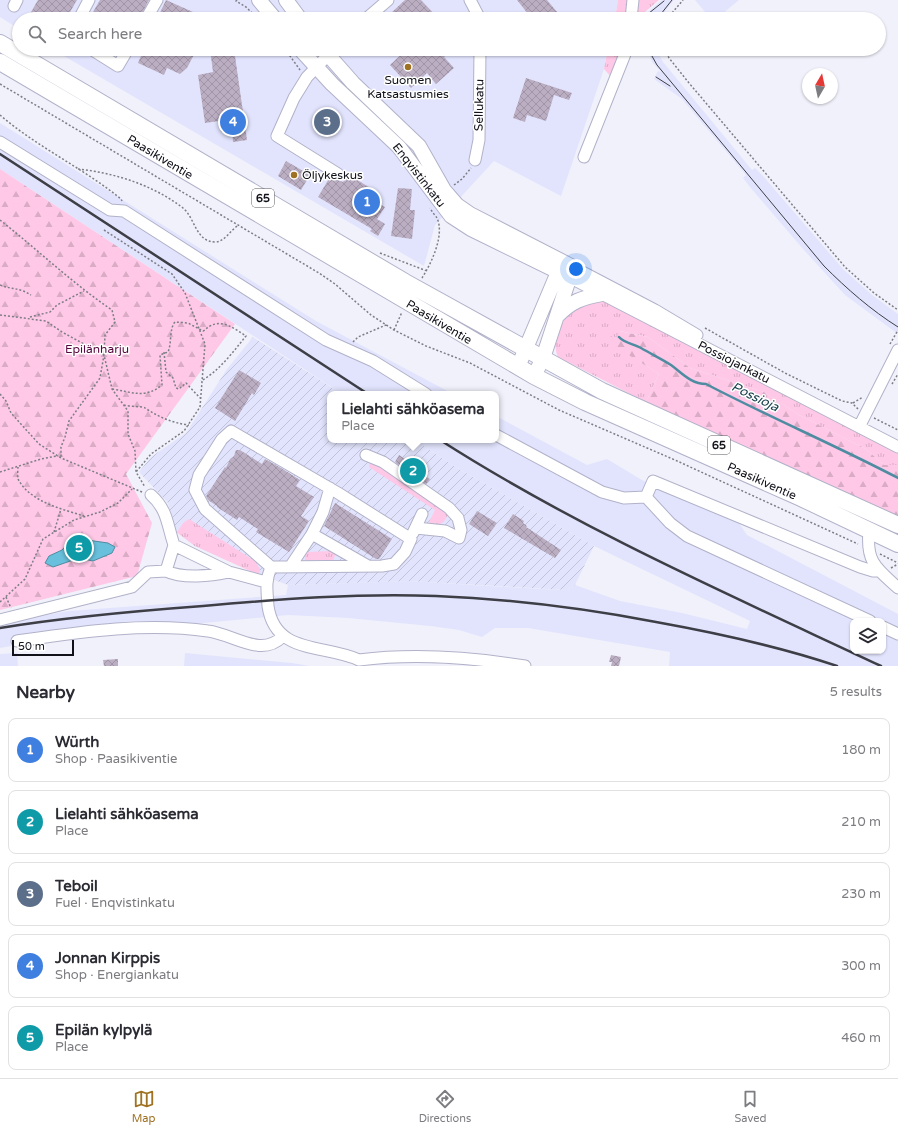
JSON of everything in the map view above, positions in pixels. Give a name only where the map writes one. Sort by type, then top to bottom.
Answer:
[{"type":"highway","name":"Paasikiventie","points":[[0,43],[12,50]]},
{"type":"highway","name":"Paasikiventie","points":[[22,56],[405,282],[609,394],[898,525]]},
{"type":"highway","name":"Paasikiventie","points":[[0,62],[534,376],[585,402],[801,498],[898,544]]},
{"type":"main road","points":[[259,0],[269,12]]},
{"type":"main road","points":[[286,0],[295,12]]},
{"type":"main road","name":"Enqvistinkatu","points":[[304,56],[312,72],[399,147],[451,216],[471,229],[566,270]]},
{"type":"main road","name":"Enqvistinkatu","points":[[333,56],[353,84],[419,146],[435,176],[457,205],[566,270]]},
{"type":"main road","points":[[518,367],[566,270]]},
{"type":"main road","points":[[534,376],[543,358],[555,318],[566,270]]},
{"type":"main road","points":[[555,318],[569,304],[583,297],[602,294]]},
{"type":"street","points":[[83,12],[90,0]]},
{"type":"street","points":[[150,12],[157,0]]},
{"type":"street","points":[[374,12],[388,0]]},
{"type":"street","points":[[470,0],[476,12]]},
{"type":"street","points":[[632,12],[633,0]]},
{"type":"street","points":[[102,56],[118,66],[124,56]]},
{"type":"street","points":[[325,56],[294,98],[277,136],[338,174]]},
{"type":"street","name":"Sellukatu","points":[[475,160],[479,140],[480,56]]},
{"type":"street","points":[[584,157],[624,56]]},
{"type":"street","points":[[0,142],[110,210],[124,211],[326,340],[347,348],[373,361],[421,391]]},
{"type":"street","name":"Possiojankatu","points":[[566,270],[602,294],[860,424],[898,440]]},
{"type":"street","name":"Possiojankatu","points":[[566,270],[860,424],[898,447]]},
{"type":"street","points":[[860,424],[898,351]]},
{"type":"street","points":[[411,539],[330,488],[231,431],[222,439],[199,475],[195,490],[205,509],[271,567],[369,566],[394,564],[405,552],[411,539],[416,528],[422,514]]},
{"type":"street","points":[[499,437],[602,492],[624,498],[646,497],[670,523],[687,536],[864,618]]},
{"type":"street","points":[[366,455],[383,462],[449,508],[458,518],[461,530],[459,538],[445,531],[416,528]]},
{"type":"street","points":[[646,497],[654,481],[860,567],[873,571],[879,571]]},
{"type":"street","points":[[290,567],[312,534],[323,512],[330,488]]},
{"type":"street","points":[[151,495],[160,503],[167,516],[174,545],[166,571]]},
{"type":"street","points":[[869,531],[867,548],[870,558],[879,571],[898,588]]},
{"type":"street","points":[[312,534],[369,566]]},
{"type":"street","points":[[174,545],[229,572],[266,582]]},
{"type":"street","points":[[271,567],[266,582],[269,614],[273,624],[282,637],[294,644],[346,654],[359,663],[411,655],[488,660],[525,666]]},
{"type":"street","points":[[0,620],[132,587],[148,572],[166,571],[179,574],[216,575],[229,572]]},
{"type":"street","points":[[17,641],[84,632],[148,627],[213,631],[229,638],[260,646],[272,644],[282,637]]},
{"type":"street","points":[[886,628],[898,634]]},
{"type":"path","points":[[234,0],[246,7],[251,12]]},
{"type":"path","points":[[673,12],[683,0]]},
{"type":"path","points":[[291,56],[295,66],[312,72]]},
{"type":"path","points":[[668,56],[845,267],[874,293],[898,310]]},
{"type":"path","points":[[0,84],[319,273],[335,284],[371,316],[394,330],[426,346],[470,363],[559,410],[675,460],[898,563]]},
{"type":"path","points":[[0,115],[21,133],[101,183],[121,199],[124,211]]},
{"type":"path","points":[[454,185],[465,176],[475,160]]},
{"type":"path","points":[[78,169],[118,176],[165,196],[189,214],[196,229],[209,241],[222,241],[234,228],[239,225]]},
{"type":"path","points":[[419,283],[434,256],[439,227],[437,219],[429,205]]},
{"type":"path","points":[[0,220],[84,291],[112,310],[115,322],[105,335],[104,355],[100,378],[69,421],[66,437],[61,447],[61,458]]},
{"type":"path","points":[[104,230],[172,274],[185,293],[205,344],[200,407],[184,431],[151,454],[136,472]]},
{"type":"path","points":[[378,252],[427,271]]},
{"type":"path","points":[[0,285],[7,288],[19,289],[31,295]]},
{"type":"path","points":[[29,317],[50,312],[57,305],[84,291]]},
{"type":"path","points":[[394,330],[403,310]]},
{"type":"path","points":[[0,315],[29,317],[46,321],[62,332],[104,355],[112,390],[128,411],[128,434],[136,451],[136,472],[151,495]]},
{"type":"path","points":[[112,390],[145,394],[154,391],[162,384],[160,355],[164,352],[168,352],[171,345],[173,325],[176,322],[188,323],[204,331],[212,325],[221,322],[235,328],[246,336],[209,377],[201,381]]},
{"type":"path","points":[[347,348],[358,337],[386,325]]},
{"type":"path","points":[[894,337],[898,339]]},
{"type":"path","points":[[164,352],[166,372],[173,378],[176,388],[179,389],[186,383],[200,398]]},
{"type":"path","points":[[0,394],[6,401],[11,413],[34,439],[57,456],[132,489],[118,503],[100,512],[74,520],[43,539],[25,579],[4,600],[0,600]]},
{"type":"path","points":[[123,404],[130,408],[145,408],[160,418],[175,423],[188,425]]},
{"type":"path","points":[[874,418],[898,430]]},
{"type":"path","points":[[0,472],[57,456]]},
{"type":"path","points":[[18,467],[18,479],[33,496],[46,504],[85,516]]},
{"type":"path","points":[[54,532],[61,509]]},
{"type":"shaded area","points":[[0,0],[618,0],[616,12],[12,12],[12,25],[0,17]]},
{"type":"shaded area","points":[[662,0],[674,0],[665,12],[648,12]]},
{"type":"shaded area","points":[[695,0],[739,0],[724,12],[705,12]]},
{"type":"shaded area","points":[[64,56],[607,56],[604,69],[561,196],[494,161],[435,225],[424,266]]},
{"type":"shaded area","points":[[650,56],[660,56],[663,62],[752,170],[755,168],[763,176],[843,269],[872,295],[898,314],[898,334],[845,295],[803,249],[750,187],[743,178],[746,175],[682,99],[654,79],[658,71],[661,72],[652,62]]},
{"type":"shaded area","points":[[0,123],[316,321],[447,391],[337,391],[0,169]]},
{"type":"shaded area","points":[[253,337],[337,391],[327,391],[327,443],[419,443],[459,469],[594,546],[575,585],[567,590],[408,581],[288,585],[263,576],[195,546],[175,531],[168,503],[139,472],[151,457],[186,433],[227,369]]},
{"type":"shaded area","points":[[499,418],[587,465],[607,459],[642,480],[739,523],[747,535],[898,614],[898,666],[669,666],[670,652],[528,628],[495,628],[482,637],[459,630],[430,626],[348,618],[288,615],[67,636],[0,648],[0,623],[69,611],[286,595],[288,585],[408,581],[567,590],[575,585],[620,601],[682,613],[747,629],[750,621],[594,546],[459,469],[419,443],[499,443]]},
{"type":"shaded area","points":[[17,653],[18,666],[0,666],[0,654]]},
{"type":"shaded area","points":[[185,653],[292,663],[310,666],[184,666]]},
{"type":"green space","points":[[618,0],[630,0],[629,12],[616,12]]},
{"type":"green space","points":[[637,0],[659,0],[645,12],[636,12]]},
{"type":"green space","points":[[607,56],[620,56],[612,78],[604,69]]},
{"type":"green space","name":"Epilänharju","points":[[0,169],[235,324],[126,474],[152,523],[137,576],[0,610]],"holes":[[[62,550],[93,561],[79,558],[53,567],[49,556]]]},
{"type":"green space","points":[[605,300],[898,451],[898,465],[884,465],[866,449],[799,415],[764,392],[690,368],[648,337],[620,331],[640,362],[659,374],[646,402],[558,357],[556,351],[557,337],[565,318],[573,307]]},
{"type":"green space","points":[[619,331],[648,337],[690,368],[764,392],[799,415],[866,449],[884,465],[898,465],[898,516],[761,456],[646,402],[659,374],[608,342],[611,336],[616,340]]},
{"type":"green space","points":[[370,463],[383,467],[448,513],[444,522],[430,526],[428,524],[435,510],[369,467]]},
{"type":"green space","points":[[189,519],[255,561],[260,569],[259,575],[195,546],[175,531],[178,531],[183,523]]},
{"type":"green space","points":[[332,551],[336,553],[333,561],[305,560],[306,552]]},
{"type":"water","points":[[73,538],[108,543],[115,547],[112,553],[93,561],[79,558],[53,567],[45,563],[49,556],[62,550]]},
{"type":"building","points":[[38,0],[77,0],[70,12],[31,12]]},
{"type":"building","points":[[100,0],[149,0],[143,12],[93,12]]},
{"type":"building","points":[[166,0],[193,12],[160,12]]},
{"type":"building","points":[[405,0],[421,0],[432,12],[392,12]]},
{"type":"building","points":[[517,0],[547,0],[557,12],[526,12]]},
{"type":"building","points":[[141,56],[193,56],[187,68],[180,74],[167,68],[164,75],[138,63]]},
{"type":"building","points":[[211,56],[235,56],[247,140],[233,142],[232,130],[221,132],[219,121],[205,123],[198,75],[213,72]]},
{"type":"building","points":[[400,56],[445,56],[444,57],[454,68],[436,84],[427,73],[411,88],[390,65]]},
{"type":"building","points":[[526,78],[572,93],[569,100],[554,95],[546,121],[527,115],[525,122],[513,118]]},
{"type":"building","points":[[323,115],[337,124],[332,131],[318,123]]},
{"type":"building","name":"Öljykeskus","points":[[286,161],[310,175],[301,190],[278,176]]},
{"type":"building","points":[[348,174],[378,193],[374,200],[385,207],[377,219],[385,224],[378,236],[370,231],[372,229],[318,197],[330,177],[343,182]]},
{"type":"building","points":[[398,188],[412,189],[410,210],[415,210],[412,239],[391,236]]},
{"type":"building","points":[[239,370],[261,383],[254,395],[252,393],[235,421],[215,408]]},
{"type":"building","points":[[236,450],[240,450],[262,464],[265,459],[281,468],[300,480],[296,486],[314,497],[301,516],[309,521],[289,552],[256,532],[258,529],[239,517],[237,520],[208,500],[206,496],[225,467],[226,468],[230,459],[234,456]]},
{"type":"building","points":[[399,455],[422,470],[420,473],[430,479],[426,484],[395,462]]},
{"type":"building","points":[[335,503],[392,539],[379,559],[376,559],[324,526]]},
{"type":"building","points":[[477,511],[497,523],[488,536],[469,524]]},
{"type":"building","points":[[513,514],[524,521],[523,523],[527,526],[526,527],[561,550],[555,558],[504,528]]},
{"type":"building","points":[[611,655],[621,657],[619,666],[611,666],[612,662],[609,662]]},
{"type":"building","points":[[118,659],[118,666],[104,666],[103,660]]},
{"type":"waterway","name":"Possioja","points":[[619,337],[668,363],[687,378],[701,384],[706,384],[898,478]]},
{"type":"tram line","points":[[663,12],[672,0]]},
{"type":"tram line","points":[[650,12],[664,1]]},
{"type":"tram line","points":[[652,56],[657,65],[824,266],[841,283],[878,314],[898,327]]},
{"type":"tram line","points":[[656,77],[670,86]]},
{"type":"railway","points":[[0,154],[363,391]]},
{"type":"railway","points":[[445,443],[547,503],[601,532],[713,587],[881,666]]},
{"type":"railway","points":[[0,628],[152,610],[319,597],[378,595],[464,597],[574,608],[629,617],[747,641],[792,652],[837,666]]},
{"type":"place","name":"Suomen Katsastusmies","points":[[408,67]]},
{"type":"place","name":"Jonnan Kirppis","points":[[233,122]]},
{"type":"place","name":"Teboil","points":[[327,122]]},
{"type":"place","name":"Öljykeskus","points":[[294,175]]},
{"type":"place","name":"Würth","points":[[367,202]]},
{"type":"place","name":"Lielahti sähköasema","points":[[413,471]]},
{"type":"place","name":"Epilän kylpylä","points":[[79,548]]}]
